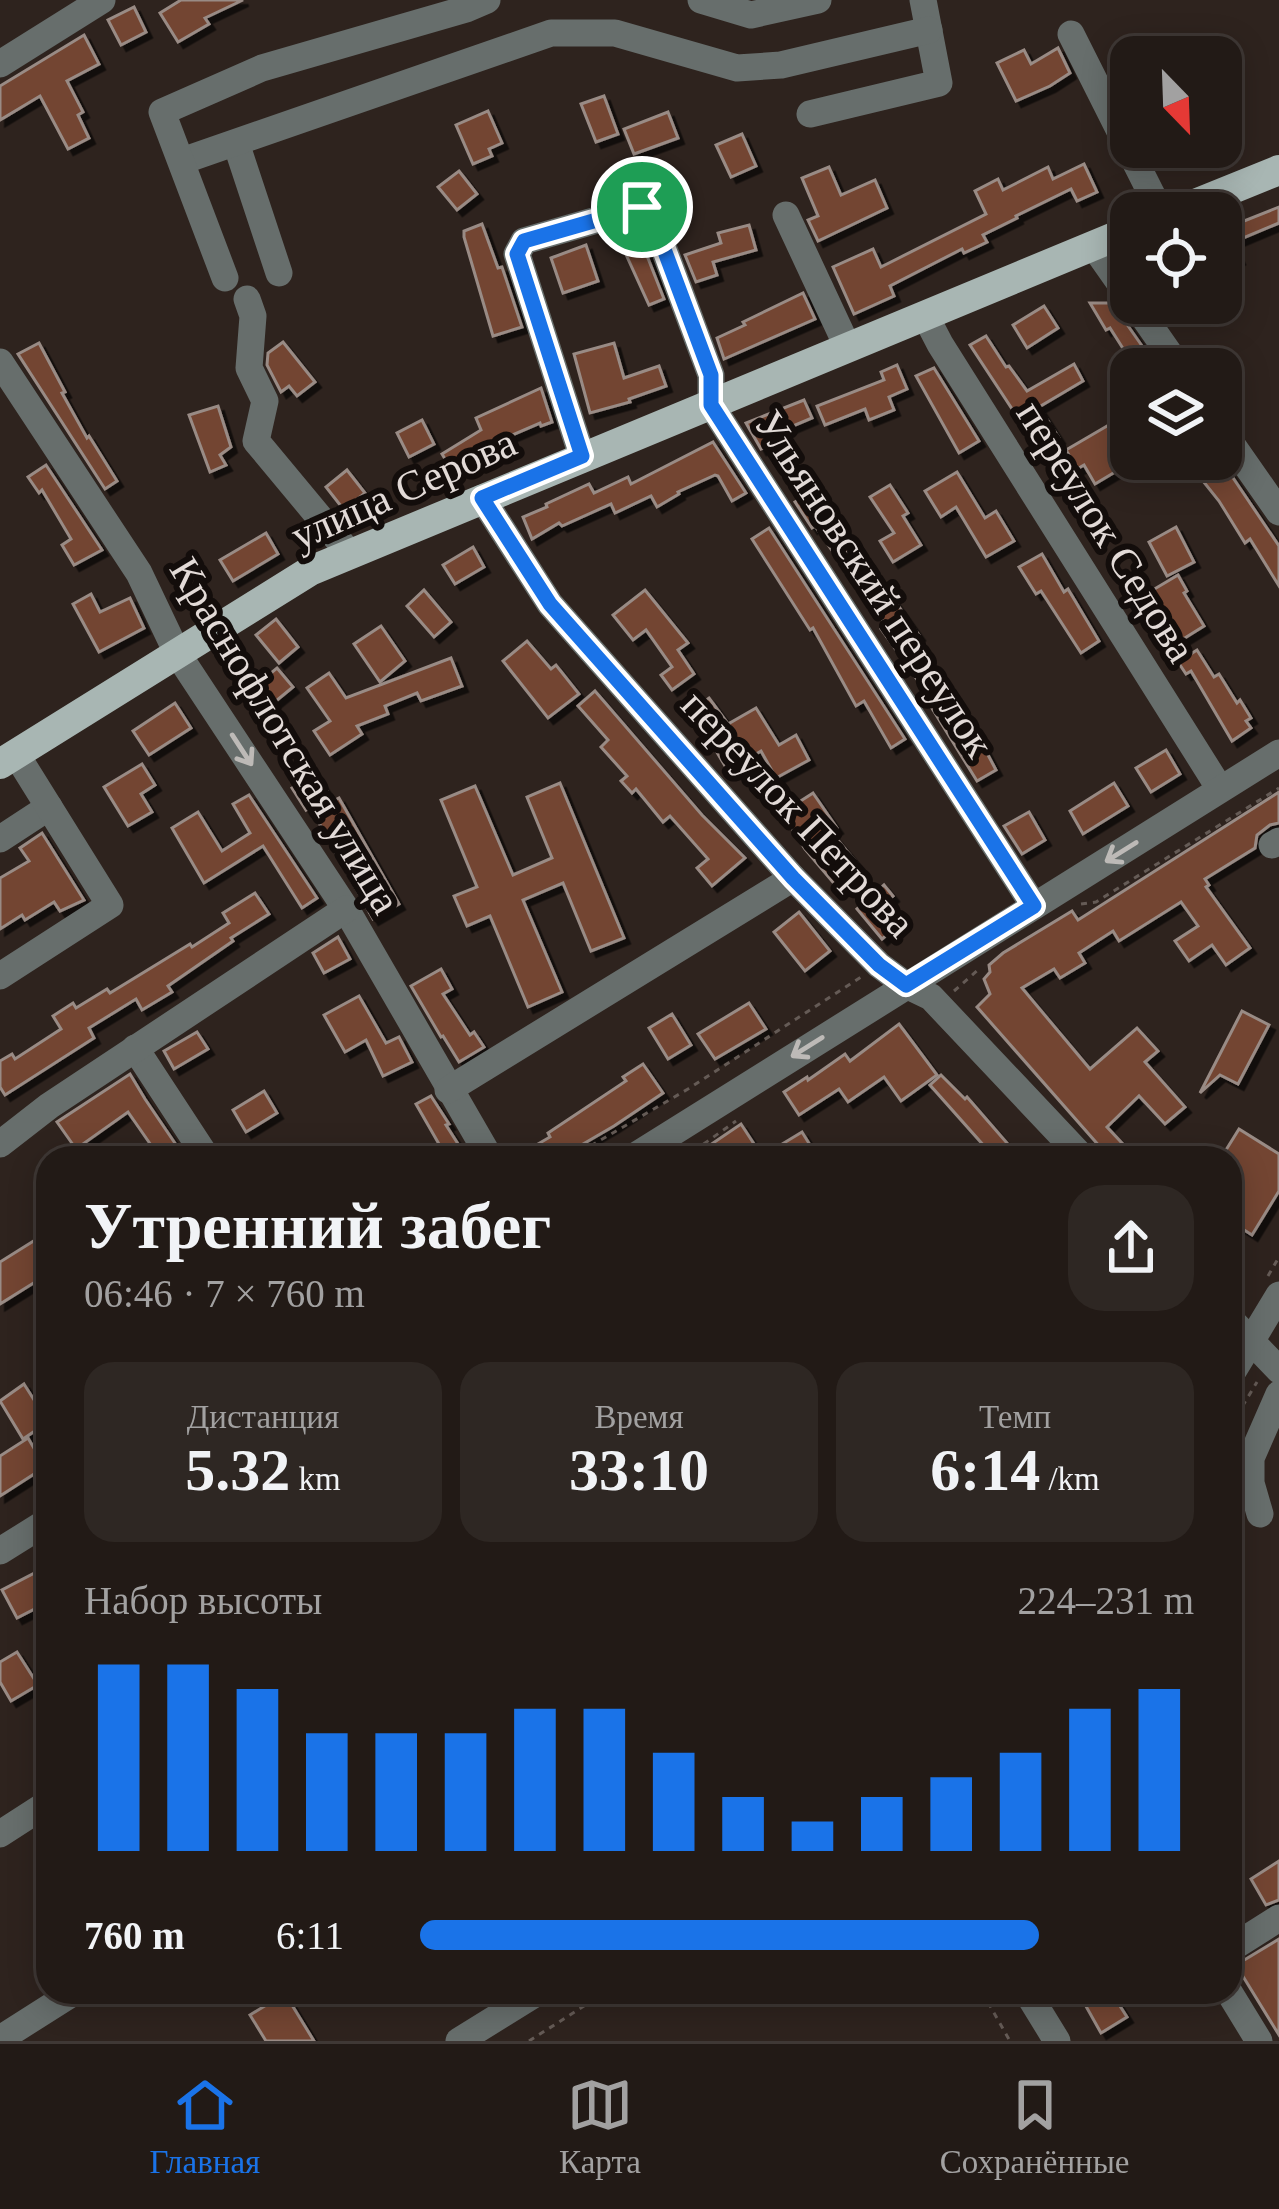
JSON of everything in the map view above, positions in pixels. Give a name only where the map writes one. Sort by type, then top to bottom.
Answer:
[{"type":"main road","points":[[1225,192],[1279,170]]},
{"type":"main road","name":"улица Серова","points":[[8,759],[310,571],[1110,239]]},
{"type":"street","points":[[0,64],[102,0]]},
{"type":"street","points":[[225,278],[162,112],[262,68],[487,0]]},
{"type":"street","points":[[701,0],[751,15],[818,0]]},
{"type":"street","points":[[810,113],[939,82],[923,0]]},
{"type":"street","points":[[182,161],[551,33],[615,33],[737,68],[782,65],[929,30]]},
{"type":"street","points":[[1071,34],[1150,192]]},
{"type":"street","points":[[236,143],[279,273]]},
{"type":"street","name":"Ульяновский переулок","points":[[582,456],[517,254],[524,241],[642,207],[652,217],[711,375],[711,405],[1034,906]]},
{"type":"street","points":[[786,215],[848,348]]},
{"type":"street","points":[[1094,245],[1110,269]]},
{"type":"street","points":[[247,299],[253,316],[249,368],[265,401],[256,441],[350,554]]},
{"type":"street","name":"переулок Седова","points":[[926,317],[1220,789]]},
{"type":"street","name":"Краснофлотская улица","points":[[0,362],[140,573],[177,652],[346,909],[483,1146]]},
{"type":"street","points":[[1242,458],[1279,512]]},
{"type":"street","name":"переулок Петрова","points":[[482,498],[550,604],[793,878],[879,965],[931,997],[1072,1146]]},
{"type":"street","points":[[651,1146],[1279,753]]},
{"type":"street","points":[[0,976],[110,905],[50,807],[8,759]]},
{"type":"street","points":[[0,839],[50,807]]},
{"type":"street","points":[[448,1090],[793,878]]},
{"type":"street","points":[[0,1144],[49,1106],[346,909]]},
{"type":"street","points":[[135,1048],[199,1146]]},
{"type":"street","points":[[1267,1357],[1279,1295]]},
{"type":"street","points":[[1242,1331],[1267,1357]]},
{"type":"street","points":[[1260,1514],[1251,1483],[1251,1458],[1279,1394]]},
{"type":"street","points":[[0,1551],[36,1528]]},
{"type":"street","points":[[0,1834],[36,1811]]},
{"type":"street","points":[[1242,1941],[1279,1918]]},
{"type":"street","points":[[0,2038],[55,2004]]},
{"type":"street","points":[[459,2041],[519,2004]]},
{"type":"street","points":[[1038,2004],[1058,2041]]},
{"type":"street","points":[[1236,2004],[1259,2041]]},
{"type":"path","points":[[591,1146],[688,1090],[879,965]]},
{"type":"path","points":[[1242,1404],[1267,1357]]},
{"type":"path","points":[[529,2041],[587,2004]]},
{"type":"path","points":[[989,2004],[1010,2041]]},
{"type":"building","points":[[181,0],[243,0],[205,18],[209,24],[178,42],[160,13]]},
{"type":"building","points":[[134,7],[146,32],[121,45],[108,20]]},
{"type":"building","points":[[84,35],[99,64],[67,81],[83,112],[78,115],[89,138],[68,149],[40,96],[0,120],[0,86]]},
{"type":"building","points":[[1058,48],[1070,73],[1016,101],[997,63],[1024,50],[1031,64]]},
{"type":"building","points":[[604,96],[618,134],[596,142],[581,104]]},
{"type":"building","points":[[488,111],[502,143],[489,149],[492,156],[473,164],[456,125]]},
{"type":"building","points":[[668,112],[678,138],[634,154],[624,129]]},
{"type":"building","points":[[742,134],[756,166],[731,177],[716,145]]},
{"type":"building","points":[[1084,164],[1097,192],[1077,201],[1071,189],[1016,216],[983,235],[987,242],[964,253],[962,249],[890,286],[894,296],[854,314],[833,267],[873,249],[881,267],[986,214],[975,191],[998,179],[1003,190],[1048,167],[1053,179]]},
{"type":"building","points":[[829,167],[841,195],[875,180],[887,208],[818,241],[808,220],[818,216],[802,178]]},
{"type":"building","points":[[459,171],[477,194],[457,210],[438,187]]},
{"type":"building","points":[[1279,207],[1279,223],[1242,238],[1242,222]]},
{"type":"building","points":[[482,224],[522,327],[493,336],[464,237],[464,231]]},
{"type":"building","points":[[749,225],[756,250],[713,262],[717,275],[696,282],[685,255],[721,243],[718,233]]},
{"type":"building","points":[[642,243],[664,299],[649,305],[624,250]]},
{"type":"building","points":[[586,245],[598,281],[563,293],[551,258]]},
{"type":"building","points":[[803,293],[815,319],[724,359],[717,338]]},
{"type":"building","points":[[1090,303],[1110,303],[1110,324],[1127,324],[1144,348],[1123,348],[1110,328],[1106,330]]},
{"type":"building","points":[[1044,306],[1058,328],[1027,348],[1013,325]]},
{"type":"building","points":[[986,336],[1027,391],[1074,364],[1083,381],[1039,407],[1059,438],[1039,450],[970,345]]},
{"type":"building","points":[[283,342],[315,382],[297,396],[289,386],[281,392],[267,365],[268,353]]},
{"type":"building","points":[[39,343],[87,438],[117,481],[105,489],[18,354]]},
{"type":"building","points":[[614,343],[624,378],[659,366],[666,386],[590,413],[574,354]]},
{"type":"building","points":[[897,365],[907,389],[889,397],[894,410],[869,420],[865,409],[825,425],[817,406],[884,380],[881,372]]},
{"type":"building","points":[[934,368],[979,441],[959,453],[916,376]]},
{"type":"building","points":[[541,388],[552,422],[473,452],[476,457],[453,472],[442,454],[481,430],[476,418]]},
{"type":"building","points":[[804,400],[812,418],[781,431],[785,438],[761,449],[746,423]]},
{"type":"building","points":[[218,406],[231,447],[220,455],[226,465],[210,472],[189,415]]},
{"type":"building","points":[[422,420],[434,444],[409,457],[397,433]]},
{"type":"building","points":[[1110,424],[1110,475],[1095,484],[1084,465],[1077,469],[1066,450]]},
{"type":"building","points":[[713,442],[746,493],[732,501],[715,475],[657,507],[651,496],[615,513],[611,504],[562,526],[559,523],[532,539],[523,517],[546,504],[589,484],[594,493],[628,477],[631,484]]},
{"type":"building","points":[[46,465],[102,550],[74,565],[62,545],[71,539],[42,490],[39,493],[28,477]]},
{"type":"building","points":[[347,470],[365,493],[344,510],[326,487]]},
{"type":"building","points":[[957,472],[985,518],[996,511],[1014,541],[986,557],[956,507],[941,517],[925,491]]},
{"type":"building","points":[[1202,480],[1234,480],[1279,546],[1279,586],[1250,539],[1245,543]]},
{"type":"building","points":[[890,485],[921,545],[893,562],[880,541],[894,533],[870,497]]},
{"type":"building","points":[[819,487],[854,547],[838,559],[795,502]]},
{"type":"building","points":[[1176,527],[1194,562],[1167,576],[1149,542]]},
{"type":"building","points":[[769,528],[905,739],[891,748],[864,701],[856,706],[813,628],[810,630],[752,539]]},
{"type":"building","points":[[266,533],[278,554],[233,581],[220,560]]},
{"type":"building","points":[[473,547],[484,567],[455,584],[443,565]]},
{"type":"building","points":[[1042,554],[1099,641],[1081,653],[1041,591],[1036,594],[1019,567]]},
{"type":"building","points":[[1178,575],[1204,626],[1180,641],[1160,607],[1150,613],[1141,597]]},
{"type":"building","points":[[424,590],[451,622],[434,637],[407,606]]},
{"type":"building","points":[[645,590],[688,643],[678,650],[694,674],[672,690],[661,675],[672,667],[646,630],[633,640],[613,615]]},
{"type":"building","points":[[887,590],[919,635],[913,639],[996,770],[977,781],[928,695],[881,629],[886,626],[870,600]]},
{"type":"building","points":[[91,594],[100,612],[130,598],[144,628],[99,652],[73,604]]},
{"type":"building","points":[[276,619],[298,647],[279,663],[256,635]]},
{"type":"building","points":[[381,626],[405,661],[380,682],[354,644]]},
{"type":"building","points":[[527,641],[551,669],[556,665],[579,694],[548,718],[503,661]]},
{"type":"building","points":[[1197,650],[1251,718],[1246,721],[1251,728],[1232,741],[1191,671],[1186,674],[1178,662]]},
{"type":"building","points":[[451,658],[462,686],[421,701],[417,693],[385,706],[388,714],[357,726],[362,734],[330,755],[314,731],[330,721],[307,688],[329,673],[346,698]]},
{"type":"building","points":[[277,668],[293,687],[270,706],[254,687]]},
{"type":"building","points":[[595,691],[745,858],[712,886],[697,868],[708,859],[670,816],[663,822],[636,789],[632,793],[621,781],[627,776],[601,747],[608,740],[578,706]]},
{"type":"building","points":[[709,698],[728,724],[756,708],[779,745],[796,735],[809,760],[776,778],[761,751],[728,771],[718,747],[692,711]]},
{"type":"building","points":[[175,703],[191,728],[149,755],[133,731]]},
{"type":"building","points":[[1166,750],[1180,774],[1151,792],[1136,768]]},
{"type":"building","points":[[142,764],[155,785],[141,794],[152,812],[128,826],[104,787]]},
{"type":"building","points":[[316,774],[333,801],[339,798],[399,904],[373,919],[310,807],[306,810],[292,788]]},
{"type":"building","points":[[560,783],[624,938],[591,951],[563,883],[523,900],[562,992],[528,1007],[490,916],[467,926],[454,896],[477,887],[441,800],[475,786],[513,875],[552,858],[527,797]]},
{"type":"building","points":[[1114,783],[1128,806],[1083,834],[1070,811]]},
{"type":"building","points":[[1279,792],[1279,823],[1257,835],[1255,848],[1205,879],[1250,948],[1226,965],[1212,945],[1189,961],[1175,941],[1198,926],[1181,902],[1119,941],[1113,931],[1079,953],[1085,963],[1060,978],[1054,969],[1022,988],[1090,1069],[1137,1028],[1158,1051],[1145,1062],[1185,1107],[1165,1124],[1139,1096],[1107,1127],[1125,1146],[1099,1146],[977,1007],[990,994],[984,979],[989,965],[1072,911],[1078,920]]},
{"type":"building","points":[[813,793],[837,828],[831,832],[861,868],[837,887],[782,813]]},
{"type":"building","points":[[249,795],[317,898],[302,908],[263,846],[204,883],[172,828],[198,812],[222,851],[250,833],[233,804]]},
{"type":"building","points":[[1029,812],[1045,840],[1022,854],[1004,826]]},
{"type":"building","points":[[42,833],[84,900],[60,911],[54,902],[0,929],[0,878],[29,861],[20,848]]},
{"type":"building","points":[[884,885],[893,896],[884,904],[900,923],[882,939],[857,909]]},
{"type":"building","points":[[255,893],[269,914],[168,986],[172,992],[142,1010],[136,999],[89,1028],[94,1038],[5,1095],[0,1087],[0,1061],[12,1054],[15,1059],[61,1029],[53,1016],[107,989],[110,993],[192,947],[229,923],[223,913]]},
{"type":"building","points":[[799,912],[830,951],[805,971],[774,932]]},
{"type":"building","points":[[338,937],[350,959],[324,973],[313,953]]},
{"type":"building","points":[[441,969],[452,989],[443,994],[470,1035],[474,1032],[484,1047],[459,1062],[411,986]]},
{"type":"building","points":[[359,996],[386,1043],[399,1037],[412,1062],[383,1076],[366,1040],[345,1052],[324,1015]]},
{"type":"building","points":[[749,1003],[766,1029],[715,1059],[698,1034]]},
{"type":"building","points":[[1242,1011],[1269,1025],[1238,1084],[1220,1075],[1200,1093]]},
{"type":"building","points":[[672,1014],[691,1045],[668,1059],[649,1028]]},
{"type":"building","points":[[899,1024],[937,1075],[901,1101],[884,1077],[848,1102],[839,1089],[799,1115],[784,1092],[845,1054],[850,1061]]},
{"type":"building","points":[[197,1032],[208,1049],[174,1069],[164,1051]]},
{"type":"building","points":[[643,1064],[663,1093],[580,1146],[535,1146],[626,1081],[623,1077]]},
{"type":"building","points":[[130,1074],[177,1146],[152,1146],[128,1112],[80,1146],[74,1146],[57,1122]]},
{"type":"building","points":[[941,1075],[1010,1146],[984,1146],[930,1085]]},
{"type":"building","points":[[264,1091],[277,1113],[246,1132],[233,1110]]},
{"type":"building","points":[[431,1096],[459,1146],[440,1146],[416,1104]]},
{"type":"building","points":[[741,1124],[755,1146],[709,1146]]},
{"type":"building","points":[[1239,1129],[1279,1154],[1279,1191],[1252,1235],[1242,1229],[1242,1146],[1228,1146]]},
{"type":"building","points":[[802,1132],[811,1146],[779,1146]]},
{"type":"building","points":[[36,1240],[36,1282],[0,1304],[0,1262]]},
{"type":"building","points":[[24,1384],[36,1403],[36,1430],[23,1439],[0,1401]]},
{"type":"building","points":[[28,1438],[36,1452],[36,1473],[0,1496],[0,1456]]},
{"type":"building","points":[[36,1572],[36,1608],[17,1618],[2,1590]]},
{"type":"building","points":[[17,1652],[36,1686],[11,1701],[0,1682],[0,1662]]},
{"type":"building","points":[[1279,1861],[1279,1900],[1266,1905],[1251,1879]]},
{"type":"building","points":[[1279,1939],[1279,2035],[1242,1975],[1242,1961]]},
{"type":"building","points":[[268,2004],[291,2004],[314,2041],[266,2041],[250,2015]]},
{"type":"building","points":[[1085,2004],[1119,2004],[1127,2017],[1101,2033]]},
{"type":"route","points":[[642,207],[652,217],[711,375],[711,405],[1034,906],[906,985],[879,965],[793,878],[550,604],[482,498],[582,456],[517,254],[524,241],[642,207]]}]
